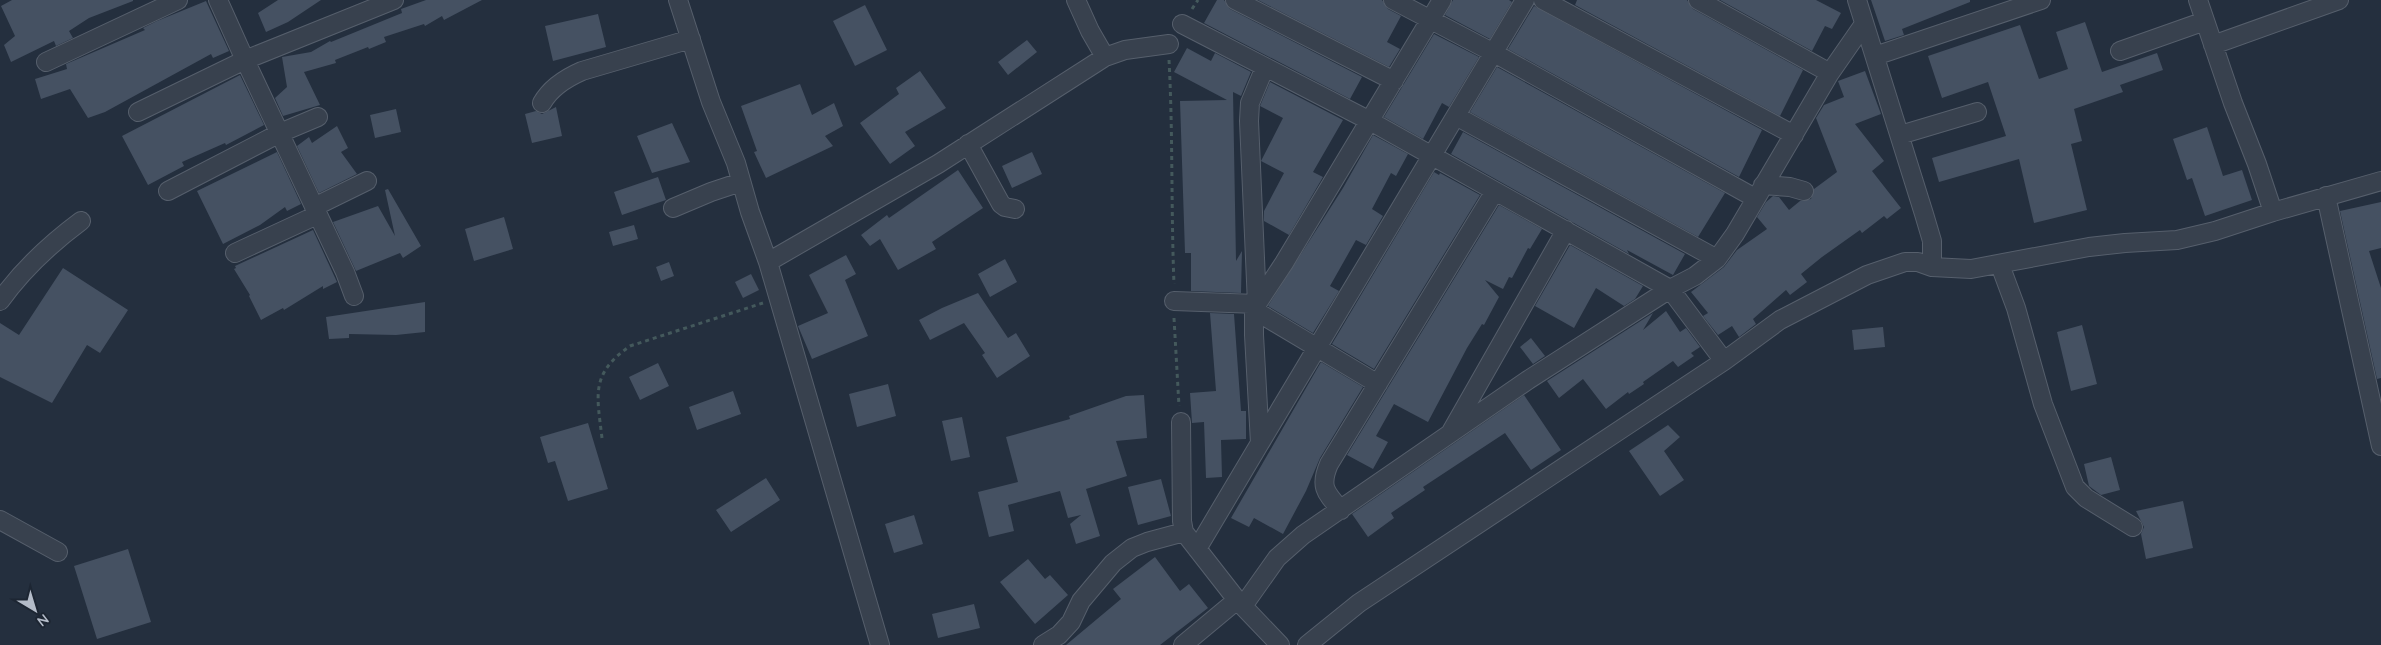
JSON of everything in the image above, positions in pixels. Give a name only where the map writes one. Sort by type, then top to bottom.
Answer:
[{"type":"street","points":[[46,62],[178,0]]},
{"type":"street","points":[[218,0],[354,296]]},
{"type":"street","points":[[138,112],[245,60],[394,0]]},
{"type":"street","points":[[678,0],[768,262],[880,645]]},
{"type":"street","points":[[1076,0],[1090,32],[1106,57]]},
{"type":"street","points":[[1235,0],[1394,81]]},
{"type":"street","points":[[1393,0],[1759,192],[1790,187],[1804,191]]},
{"type":"street","points":[[1255,307],[1284,263],[1442,0]]},
{"type":"street","points":[[1197,549],[1525,0]]},
{"type":"street","points":[[1543,0],[1794,135]]},
{"type":"street","points":[[1698,0],[1830,73]]},
{"type":"street","points":[[1857,0],[1932,241],[1932,267]]},
{"type":"street","points":[[1874,56],[2041,0]]},
{"type":"street","points":[[2198,0],[2273,212]]},
{"type":"street","points":[[2213,44],[2339,0]]},
{"type":"street","points":[[2120,51],[2205,21]]},
{"type":"street","points":[[1182,24],[1370,121],[1670,289],[1724,362]]},
{"type":"street","points":[[1183,645],[1240,603],[1277,558],[1302,535],[1551,365],[1670,289],[1695,276],[1717,259],[1735,234],[1830,73],[1864,24]]},
{"type":"street","points":[[542,104],[554,88],[567,78],[582,71],[691,39]]},
{"type":"street","points":[[768,262],[874,203],[1106,57],[1125,50],[1169,44]]},
{"type":"street","points":[[1260,443],[1249,112],[1254,90],[1265,67]]},
{"type":"street","points":[[1900,135],[1977,112]]},
{"type":"street","points":[[1456,116],[1717,259]]},
{"type":"street","points":[[168,191],[280,134],[318,117]]},
{"type":"street","points":[[968,144],[1001,204],[1004,207],[1015,209]]},
{"type":"street","points":[[235,253],[316,211],[367,181]]},
{"type":"street","points":[[1307,645],[1359,603],[1724,362],[1780,320],[1867,275],[1905,262],[1918,262],[1932,267],[1971,269],[2000,265],[2050,253],[2125,242],[2177,240],[2215,231],[2381,181]]},
{"type":"street","points":[[673,208],[741,182]]},
{"type":"street","points":[[1340,510],[1325,492],[1324,475],[1495,192]]},
{"type":"street","points":[[2326,196],[2381,446]]},
{"type":"street","points":[[0,301],[27,267],[50,244],[81,221]]},
{"type":"street","points":[[1449,435],[1566,230]]},
{"type":"street","points":[[2000,265],[2016,308],[2043,404],[2076,487],[2086,498],[2133,526]]},
{"type":"street","points":[[1174,302],[1255,307],[1316,348],[1378,384]]},
{"type":"street","points":[[1181,422],[1182,521],[1184,532],[1240,603],[1278,644]]},
{"type":"street","points":[[0,520],[58,552]]},
{"type":"street","points":[[1043,645],[1059,635],[1071,622],[1081,601],[1113,563],[1132,548],[1184,532]]},
{"type":"path","points":[[1182,24],[1198,0]]},
{"type":"path","points":[[1169,44],[1173,151],[1174,302],[1181,422]]},
{"type":"path","points":[[602,438],[597,393],[603,372],[614,357],[630,346],[778,298]]},
{"type":"building","points":[[12,0],[133,1],[89,18],[69,31],[73,38],[56,46],[54,41],[11,62],[4,45],[15,36],[1,6]]},
{"type":"building","points":[[278,0],[321,0],[288,22],[266,32],[258,13]]},
{"type":"building","points":[[426,0],[482,0],[444,20],[442,16],[425,26],[424,24],[384,37],[386,42],[335,60],[336,63],[304,72],[320,105],[283,116],[275,98],[287,87],[282,57],[311,52],[330,41],[402,13],[401,9]]},
{"type":"building","points":[[1217,0],[1224,0],[1230,9],[1362,77],[1350,99],[1204,23]]},
{"type":"building","points":[[1258,0],[1382,0],[1388,9],[1401,16],[1387,42],[1400,49],[1389,67]]},
{"type":"building","points":[[1453,0],[1509,0],[1512,2],[1490,39],[1445,15]]},
{"type":"building","points":[[1577,0],[1687,0],[1693,9],[1803,70],[1780,116],[1575,5]]},
{"type":"building","points":[[1720,0],[1816,0],[1841,13],[1832,29],[1825,26],[1812,51]]},
{"type":"building","points":[[1871,0],[1970,0],[1970,2],[1902,29],[1904,35],[1885,41]]},
{"type":"building","points":[[206,1],[229,51],[213,58],[211,54],[105,112],[88,118],[70,89],[41,99],[35,79],[67,69],[66,64],[145,30],[143,28],[157,21]]},
{"type":"building","points":[[865,5],[887,50],[855,66],[833,21]]},
{"type":"building","points":[[1534,6],[1762,130],[1739,177],[1508,49]]},
{"type":"building","points":[[598,14],[606,47],[553,61],[545,26]]},
{"type":"building","points":[[2085,22],[2102,72],[2157,53],[2163,70],[2120,85],[2123,92],[2074,109],[2082,141],[2071,144],[2087,210],[2034,223],[2019,159],[1939,182],[1932,158],[2006,136],[1988,82],[1942,98],[1928,56],[2020,25],[2039,79],[2068,69],[2056,32]]},
{"type":"building","points":[[1434,34],[1479,57],[1449,107],[1442,103],[1423,139],[1384,117]]},
{"type":"building","points":[[1027,40],[1037,52],[1008,75],[998,62]]},
{"type":"building","points":[[1187,48],[1211,61],[1215,53],[1251,72],[1241,96],[1233,92],[1236,261],[1242,251],[1241,293],[1191,291],[1191,253],[1185,253],[1180,101],[1227,100],[1174,72]]},
{"type":"building","points":[[1497,67],[1725,193],[1698,237],[1470,112]]},
{"type":"building","points":[[920,71],[946,108],[905,132],[915,146],[890,164],[860,123],[899,94],[896,88]]},
{"type":"building","points":[[1865,71],[1881,114],[1855,124],[1884,161],[1872,171],[1901,208],[1887,219],[1884,216],[1862,233],[1860,230],[1822,257],[1801,274],[1807,282],[1790,295],[1786,290],[1753,319],[1756,324],[1739,337],[1732,326],[1718,335],[1703,316],[1708,313],[1691,292],[1724,267],[1737,250],[1767,229],[1757,217],[1766,202],[1773,196],[1779,197],[1789,210],[1800,201],[1811,199],[1814,189],[1837,172],[1816,118],[1824,105],[1844,97],[1838,81]]},
{"type":"building","points":[[240,75],[264,125],[226,145],[225,143],[182,162],[184,166],[148,185],[122,136]]},
{"type":"building","points":[[1270,82],[1343,120],[1313,172],[1323,177],[1289,235],[1264,221],[1264,211],[1284,173],[1261,161],[1283,118],[1260,106]]},
{"type":"building","points":[[800,84],[812,115],[834,103],[843,126],[825,136],[833,146],[766,178],[754,152],[757,151],[741,106]]},
{"type":"building","points":[[556,107],[562,136],[532,143],[525,114],[536,111],[542,114]]},
{"type":"building","points":[[396,109],[401,132],[375,138],[370,115]]},
{"type":"building","points":[[672,123],[690,162],[652,173],[637,136]]},
{"type":"building","points":[[337,126],[348,148],[341,152],[357,174],[319,193],[297,146],[309,137],[312,143]]},
{"type":"building","points":[[2207,127],[2223,176],[2242,170],[2252,200],[2205,216],[2192,178],[2187,180],[2173,139]]},
{"type":"building","points":[[1463,132],[1685,254],[1673,275],[1627,250],[1629,254],[1451,154]]},
{"type":"building","points":[[1373,135],[1408,154],[1396,176],[1391,173],[1372,209],[1383,216],[1366,245],[1356,240],[1330,286],[1339,291],[1313,333],[1268,306],[1343,188]]},
{"type":"building","points":[[277,152],[301,204],[287,211],[285,207],[260,225],[223,244],[197,191]]},
{"type":"building","points":[[1032,152],[1042,174],[1012,188],[1002,166]]},
{"type":"building","points":[[958,170],[983,208],[932,242],[936,249],[898,270],[880,239],[870,246],[861,235],[887,215],[889,218]]},
{"type":"building","points":[[1434,172],[1439,175],[1440,173],[1480,195],[1374,369],[1332,344]]},
{"type":"building","points":[[658,177],[666,200],[622,215],[614,192]]},
{"type":"building","points":[[388,189],[421,246],[403,258],[400,253],[356,271],[333,222],[378,206],[395,236],[385,190]]},
{"type":"building","points":[[2381,202],[2381,248],[2369,251],[2381,288],[2381,378],[2377,379],[2340,211]]},
{"type":"building","points":[[1499,205],[1542,229],[1530,249],[1528,248],[1512,278],[1509,277],[1503,289],[1485,280],[1499,297],[1484,325],[1482,324],[1467,348],[1428,422],[1394,404],[1376,436],[1388,442],[1373,469],[1347,455]]},
{"type":"building","points":[[504,217],[513,249],[474,261],[465,229]]},
{"type":"building","points":[[634,225],[638,239],[613,246],[609,232]]},
{"type":"building","points":[[313,230],[337,282],[323,289],[323,286],[284,310],[283,308],[261,320],[250,295],[234,269],[236,268],[235,266]]},
{"type":"building","points":[[1570,245],[1643,286],[1635,299],[1624,306],[1596,288],[1574,328],[1535,306]]},
{"type":"building","points":[[846,255],[856,274],[845,280],[868,336],[812,359],[798,326],[828,313],[809,275]]},
{"type":"building","points":[[1005,259],[1017,282],[990,297],[978,274]]},
{"type":"building","points":[[669,262],[674,276],[661,281],[656,267]]},
{"type":"building","points":[[63,268],[128,310],[100,353],[87,345],[52,403],[0,377],[0,323],[19,335]]},
{"type":"building","points":[[751,274],[759,290],[743,298],[735,282]]},
{"type":"building","points":[[978,293],[1008,338],[1016,333],[1030,356],[997,378],[982,355],[985,353],[964,323],[930,340],[919,320]]},
{"type":"building","points":[[425,302],[425,332],[396,335],[349,334],[349,338],[329,339],[326,317]]},
{"type":"building","points":[[1666,311],[1680,332],[1686,328],[1700,347],[1691,353],[1694,356],[1678,367],[1673,361],[1643,382],[1644,384],[1629,394],[1628,392],[1606,409],[1583,379],[1559,398],[1547,381],[1653,313],[1643,330]]},
{"type":"building","points":[[1210,313],[1234,314],[1241,411],[1246,411],[1246,439],[1221,440],[1222,477],[1206,478],[1204,422],[1192,423],[1190,393],[1216,391]]},
{"type":"building","points":[[2082,325],[2097,384],[2071,391],[2057,332]]},
{"type":"building","points":[[1883,327],[1885,347],[1854,350],[1852,330]]},
{"type":"building","points":[[1531,338],[1545,356],[1533,364],[1520,347]]},
{"type":"building","points":[[1321,362],[1363,387],[1320,458],[1306,491],[1283,534],[1254,518],[1249,527],[1231,518]]},
{"type":"building","points":[[658,363],[669,386],[640,400],[629,377]]},
{"type":"building","points":[[888,384],[896,416],[857,427],[849,394]]},
{"type":"building","points":[[733,391],[741,414],[697,430],[689,407]]},
{"type":"building","points":[[1144,395],[1147,438],[1116,441],[1127,476],[1086,489],[1100,536],[1076,544],[1070,524],[1081,515],[1068,518],[1060,491],[1008,505],[1014,531],[989,537],[978,492],[1018,482],[1006,437],[1070,419],[1069,416],[1126,396]]},
{"type":"building","points":[[1524,395],[1561,450],[1531,470],[1505,433],[1423,487],[1425,490],[1391,513],[1394,518],[1368,537],[1352,514]]},
{"type":"building","points":[[962,417],[970,457],[951,461],[942,421]]},
{"type":"building","points":[[588,423],[608,489],[568,501],[555,461],[548,463],[540,437]]},
{"type":"building","points":[[1668,425],[1680,437],[1664,451],[1684,480],[1660,496],[1629,451]]},
{"type":"building","points":[[2111,457],[2120,490],[2101,495],[2089,486],[2084,464]]},
{"type":"building","points":[[766,478],[780,500],[731,532],[716,510]]},
{"type":"building","points":[[1161,479],[1171,516],[1138,525],[1128,487]]},
{"type":"building","points":[[2183,501],[2193,548],[2146,559],[2141,534],[2144,527],[2136,511]]},
{"type":"building","points":[[914,515],[923,544],[894,553],[885,524]]},
{"type":"building","points":[[128,549],[151,622],[97,639],[74,566]]},
{"type":"building","points":[[1155,557],[1180,591],[1189,584],[1208,608],[1160,645],[1066,645],[1121,599],[1113,589]]},
{"type":"building","points":[[1028,559],[1045,579],[1050,575],[1068,595],[1035,624],[1000,582]]},
{"type":"building","points":[[974,604],[980,628],[938,638],[932,614]]}]
